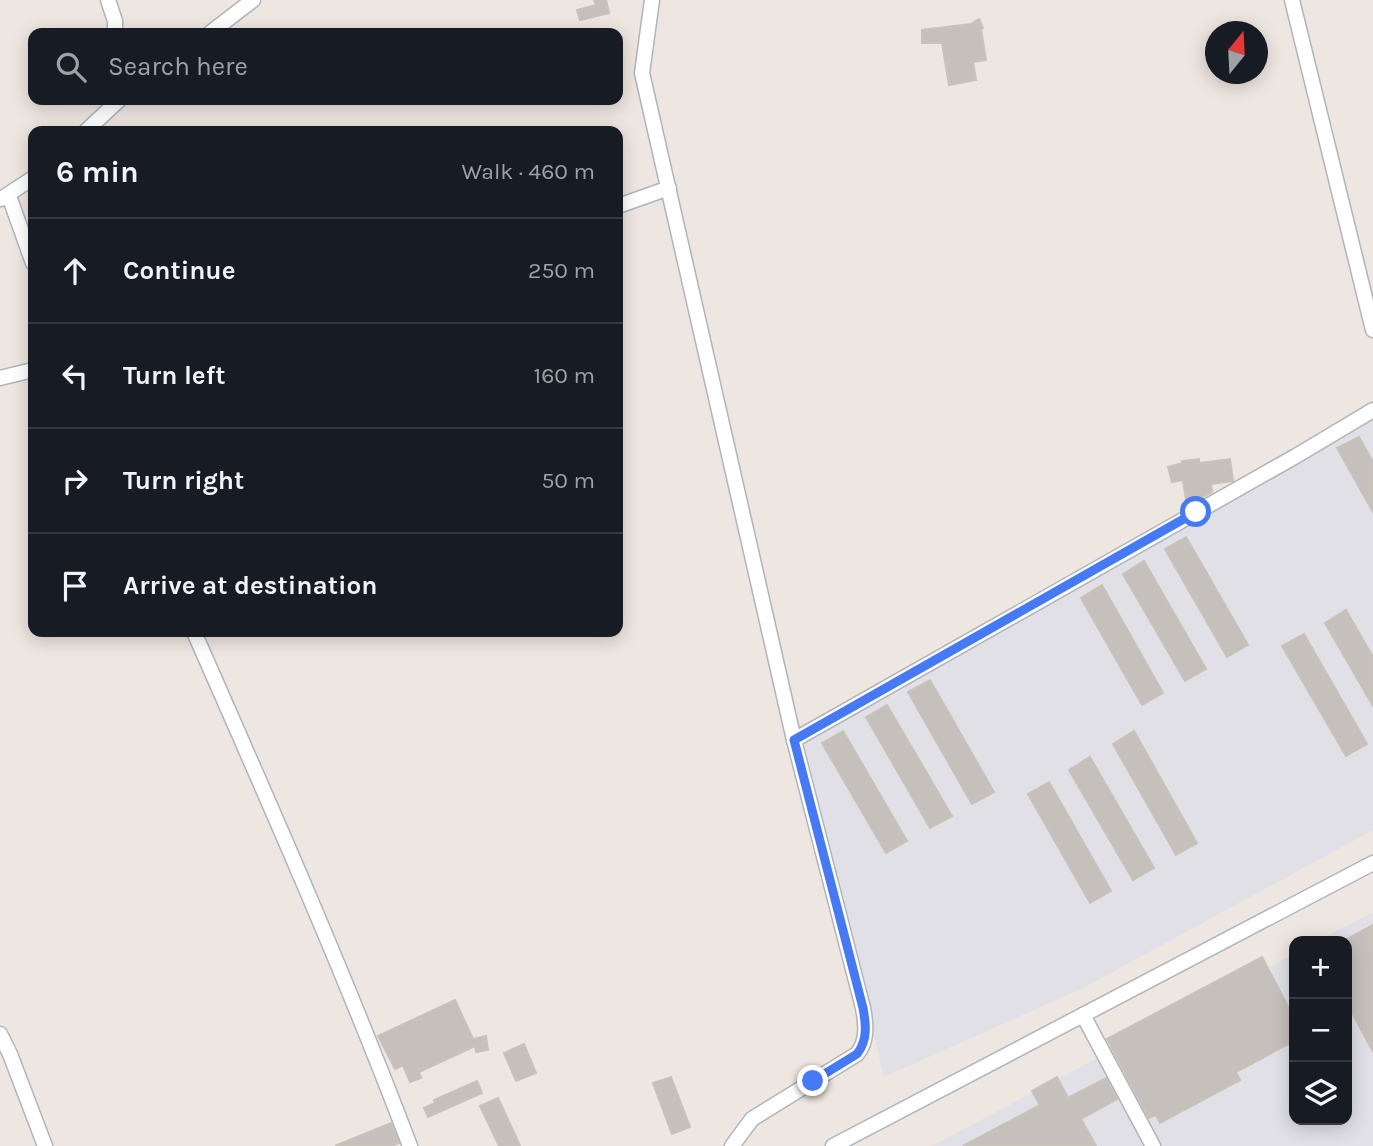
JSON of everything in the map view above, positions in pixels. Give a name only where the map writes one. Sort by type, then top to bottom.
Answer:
[{"type":"street","points":[[108,0],[116,28]]},
{"type":"street","points":[[217,28],[253,0]]},
{"type":"street","points":[[652,0],[642,73],[794,740],[863,1008],[865,1038],[862,1048],[847,1062],[752,1119],[732,1146]]},
{"type":"street","points":[[1292,0],[1373,330]]},
{"type":"street","points":[[90,126],[108,106]]},
{"type":"street","points":[[28,181],[4,198],[28,252]]},
{"type":"street","points":[[623,204],[669,188]]},
{"type":"street","points":[[0,378],[28,371]]},
{"type":"street","points":[[794,740],[1373,410]]},
{"type":"street","points":[[196,637],[285,837],[410,1146]]},
{"type":"street","points":[[836,1145],[1373,863]]},
{"type":"street","points":[[1083,1015],[1153,1146]]},
{"type":"street","points":[[0,1034],[45,1146]]},
{"type":"shaded area","points":[[1373,418],[1373,830],[1085,987],[884,1077],[803,736]]},
{"type":"shaded area","points":[[1373,912],[1373,1146],[932,1146],[1289,957],[1289,1125],[1352,1125],[1352,936],[1327,936]]},
{"type":"building","points":[[594,0],[606,0],[609,13],[580,20],[577,10],[596,5]]},
{"type":"building","points":[[979,19],[983,28],[986,60],[973,62],[976,80],[949,85],[942,43],[922,43],[922,30],[971,24]]},
{"type":"building","points":[[1359,437],[1373,462],[1373,512],[1337,448]]},
{"type":"building","points":[[1199,459],[1199,463],[1230,459],[1233,481],[1211,484],[1212,492],[1203,497],[1186,500],[1183,480],[1172,482],[1168,467],[1183,463],[1182,461]]},
{"type":"building","points":[[1186,537],[1248,645],[1227,657],[1165,549]]},
{"type":"building","points":[[1144,561],[1206,669],[1185,681],[1123,574]]},
{"type":"building","points":[[1102,585],[1163,693],[1142,705],[1081,598]]},
{"type":"building","points":[[1346,610],[1373,657],[1373,706],[1325,623]]},
{"type":"building","points":[[1304,634],[1367,744],[1346,756],[1282,646]]},
{"type":"building","points":[[930,680],[994,792],[972,804],[908,692]]},
{"type":"building","points":[[887,705],[952,816],[930,828],[866,717]]},
{"type":"building","points":[[843,731],[907,841],[886,853],[822,743]]},
{"type":"building","points":[[1134,731],[1197,843],[1176,855],[1113,744]]},
{"type":"building","points":[[1090,757],[1154,868],[1133,880],[1069,770]]},
{"type":"building","points":[[1049,782],[1111,891],[1090,903],[1028,794]]},
{"type":"building","points":[[1373,925],[1373,1052],[1352,1012],[1352,936]]},
{"type":"building","points":[[1262,957],[1289,1008],[1289,1044],[1236,1072],[1240,1080],[1160,1123],[1156,1115],[1149,1118],[1107,1039]]},
{"type":"building","points":[[455,1000],[473,1039],[486,1036],[488,1050],[476,1052],[475,1046],[419,1072],[421,1078],[410,1082],[403,1065],[395,1069],[378,1036]]},
{"type":"building","points":[[524,1044],[536,1073],[516,1081],[504,1053]]},
{"type":"building","points":[[671,1077],[690,1127],[672,1134],[653,1083]]},
{"type":"building","points":[[1057,1077],[1068,1098],[1106,1078],[1117,1099],[1081,1119],[1096,1146],[963,1146],[1040,1105],[1032,1091]]},
{"type":"building","points":[[477,1081],[482,1093],[428,1117],[424,1108],[435,1103],[434,1100]]},
{"type":"building","points":[[498,1098],[520,1146],[499,1146],[480,1106]]},
{"type":"building","points":[[391,1123],[399,1143],[392,1146],[335,1146]]},
{"type":"route","points":[[813,1081],[857,1054],[862,1048],[866,1026],[794,740],[1196,512]]}]
